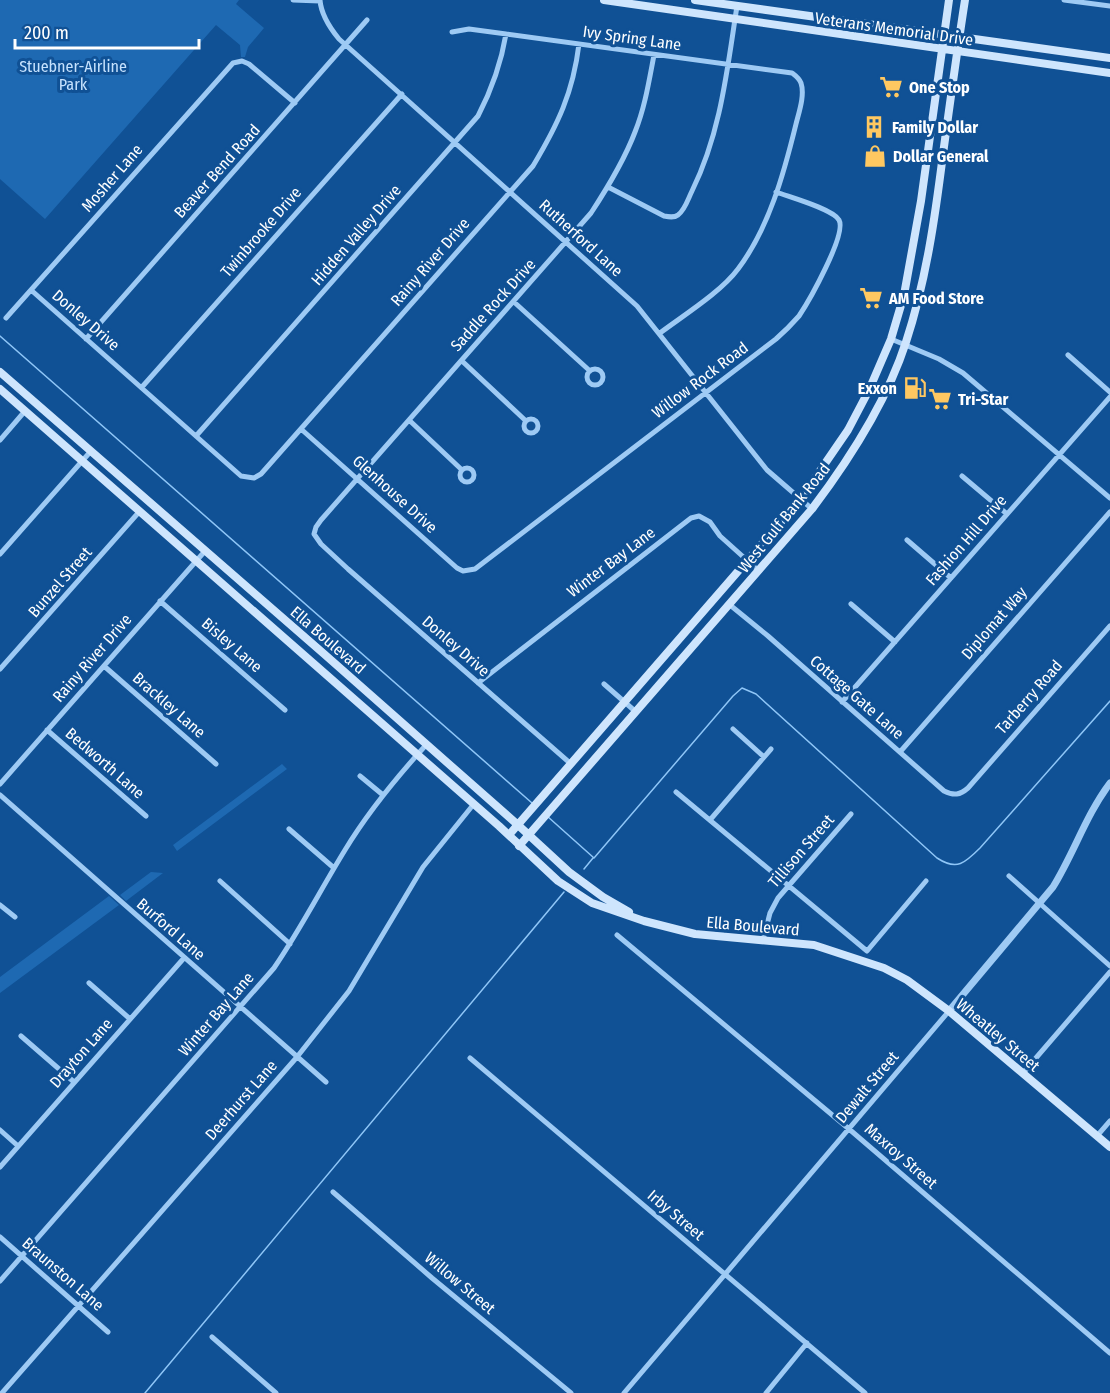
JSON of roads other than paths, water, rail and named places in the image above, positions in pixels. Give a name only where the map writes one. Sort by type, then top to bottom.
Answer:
[{"type":"main road","name":"Veterans Memorial Drive","points":[[610,0],[1110,73]]},
{"type":"main road","name":"Veterans Memorial Drive","points":[[695,0],[1110,58]]},
{"type":"main road","name":"West Gulf Bank Road","points":[[509,836],[800,500],[848,430],[869,390],[891,339],[904,295],[921,201],[949,0]]},
{"type":"main road","name":"West Gulf Bank Road","points":[[519,846],[812,509],[840,472],[861,436],[905,345],[918,302],[937,203],[956,52],[965,0]]},
{"type":"main road","points":[[833,34],[836,20]]},
{"type":"main road","points":[[1087,70],[1089,55]]},
{"type":"main road","points":[[921,201],[937,203]]},
{"type":"main road","name":"Ella Boulevard","points":[[0,372],[530,835],[569,872],[603,897],[644,921]]},
{"type":"main road","name":"Ella Boulevard","points":[[0,389],[558,881],[592,903],[644,921],[695,934],[814,945],[859,960]]},
{"type":"main road","points":[[848,430],[861,436]]},
{"type":"main road","name":"Wheatley Street","points":[[859,960],[885,968],[907,980],[948,1011],[1110,1147]]},
{"type":"street","name":"Rutherford Lane","points":[[293,0],[320,1],[332,30],[347,45],[637,306],[767,470],[812,509]]},
{"type":"street","points":[[1064,0],[1110,6]]},
{"type":"street","points":[[608,187],[664,216],[678,215],[684,208],[708,155],[724,94],[737,6]]},
{"type":"street","name":"Beaver Bend Road","points":[[87,339],[367,20]]},
{"type":"street","name":"Ivy Spring Lane","points":[[452,33],[469,29],[792,73],[799,78],[802,86],[800,110],[776,192]]},
{"type":"street","name":"Hidden Valley Drive","points":[[196,436],[478,116],[494,86],[503,57],[506,34]]},
{"type":"street","name":"Rainy River Drive","points":[[261,474],[532,166],[554,131],[570,89],[579,44]]},
{"type":"street","name":"Saddle Rock Drive","points":[[324,546],[314,534],[316,527],[591,213],[608,187],[636,130],[644,105],[654,55]]},
{"type":"street","name":"Mosher Lane","points":[[6,318],[228,66],[237,61],[249,64],[296,103]]},
{"type":"street","name":"Twinbrooke Drive","points":[[141,387],[402,94]]},
{"type":"street","points":[[660,333],[724,285],[737,271],[762,226],[776,192]]},
{"type":"street","name":"Willow Rock Road","points":[[474,569],[789,327],[808,299],[842,227],[836,216],[776,192]]},
{"type":"street","name":"Donley Drive","points":[[31,290],[241,476],[254,478],[261,474]]},
{"type":"street","points":[[514,302],[590,371]]},
{"type":"street","points":[[891,339],[939,359],[963,373],[1110,498]]},
{"type":"street","points":[[1068,355],[1110,392]]},
{"type":"street","points":[[462,361],[526,421]]},
{"type":"street","name":"Fashion Hill Drive","points":[[842,702],[1110,397]]},
{"type":"street","points":[[0,440],[25,411]]},
{"type":"street","points":[[409,420],[462,470]]},
{"type":"street","name":"Glenhouse Drive","points":[[301,429],[457,568],[463,571],[474,569]]},
{"type":"street","points":[[0,554],[91,451]]},
{"type":"street","points":[[962,476],[1007,514]]},
{"type":"street","name":"Bunzel Street","points":[[0,669],[139,512]]},
{"type":"street","name":"Diplomat Way","points":[[900,752],[1110,512]]},
{"type":"street","name":"Winter Bay Lane","points":[[478,683],[692,518],[699,516],[704,518],[759,571]]},
{"type":"street","points":[[907,540],[951,578]]},
{"type":"street","name":"Donley Drive","points":[[324,546],[571,764]]},
{"type":"street","name":"Rainy River Drive","points":[[0,784],[205,551]]},
{"type":"street","name":"Bisley Lane","points":[[160,601],[285,710]]},
{"type":"street","points":[[851,604],[895,642]]},
{"type":"street","name":"Cottage Gate Lane","points":[[730,605],[944,791],[950,794],[963,792],[969,786]]},
{"type":"street","name":"Tarberry Road","points":[[969,786],[1110,626]]},
{"type":"street","name":"Brackley Lane","points":[[104,666],[216,764]]},
{"type":"street","points":[[604,684],[636,712]]},
{"type":"street","points":[[733,729],[764,757]]},
{"type":"street","name":"Bedworth Lane","points":[[47,730],[146,816]]},
{"type":"street","name":"Winter Bay Lane","points":[[0,1281],[274,968],[334,868],[383,795],[426,745]]},
{"type":"street","points":[[710,820],[771,749]]},
{"type":"street","points":[[360,776],[383,795]]},
{"type":"street","name":"Dewalt Street","points":[[624,1393],[1040,904],[1065,867],[1087,817],[1110,783]]},
{"type":"street","points":[[676,792],[867,951],[926,881]]},
{"type":"street","name":"Burford Lane","points":[[0,795],[326,1082]]},
{"type":"street","name":"Deerhurst Lane","points":[[2,1393],[297,1057],[349,991],[423,867],[473,805]]},
{"type":"street","name":"Tillison Street","points":[[763,940],[770,913],[778,897],[851,814]]},
{"type":"street","points":[[289,829],[334,868]]},
{"type":"street","points":[[1009,876],[1110,966]]},
{"type":"street","points":[[220,881],[290,944]]},
{"type":"street","points":[[0,905],[15,917]]},
{"type":"street","name":"Maxroy Street","points":[[617,935],[849,1129],[1110,1353]]},
{"type":"street","name":"Drayton Lane","points":[[0,1167],[184,958]]},
{"type":"street","points":[[1023,1073],[1110,972]]},
{"type":"street","points":[[89,983],[130,1019]]},
{"type":"street","points":[[21,1036],[74,1082]]},
{"type":"street","name":"Irby Street","points":[[470,1058],[865,1393]]},
{"type":"street","points":[[1097,1136],[1110,1122]]},
{"type":"street","points":[[0,1130],[18,1146]]},
{"type":"street","name":"Willow Street","points":[[333,1192],[571,1393]]},
{"type":"street","name":"Braunston Lane","points":[[0,1237],[108,1332]]},
{"type":"street","points":[[212,1337],[276,1393]]},
{"type":"street","points":[[765,1393],[807,1343]]},
{"type":"waterway","points":[[0,336],[532,803]]},
{"type":"waterway","points":[[547,816],[594,858],[742,688],[756,694],[937,858],[950,864],[960,864],[980,848],[1110,701]]},
{"type":"waterway","points":[[584,869],[593,858]]},
{"type":"waterway","points":[[145,1393],[564,892]]},
{"type":"place","name":"One Stop","points":[[891,87]]},
{"type":"place","name":"Family Dollar","points":[[874,127]]},
{"type":"place","name":"Dollar General","points":[[875,156]]},
{"type":"place","name":"AM Food Store","points":[[871,298]]},
{"type":"place","name":"Exxon","points":[[915,388]]},
{"type":"place","name":"Tri-Star","points":[[940,399]]},
{"type":"park label","name":"Stuebner-Airline Park","points":[[73,75]]}]
